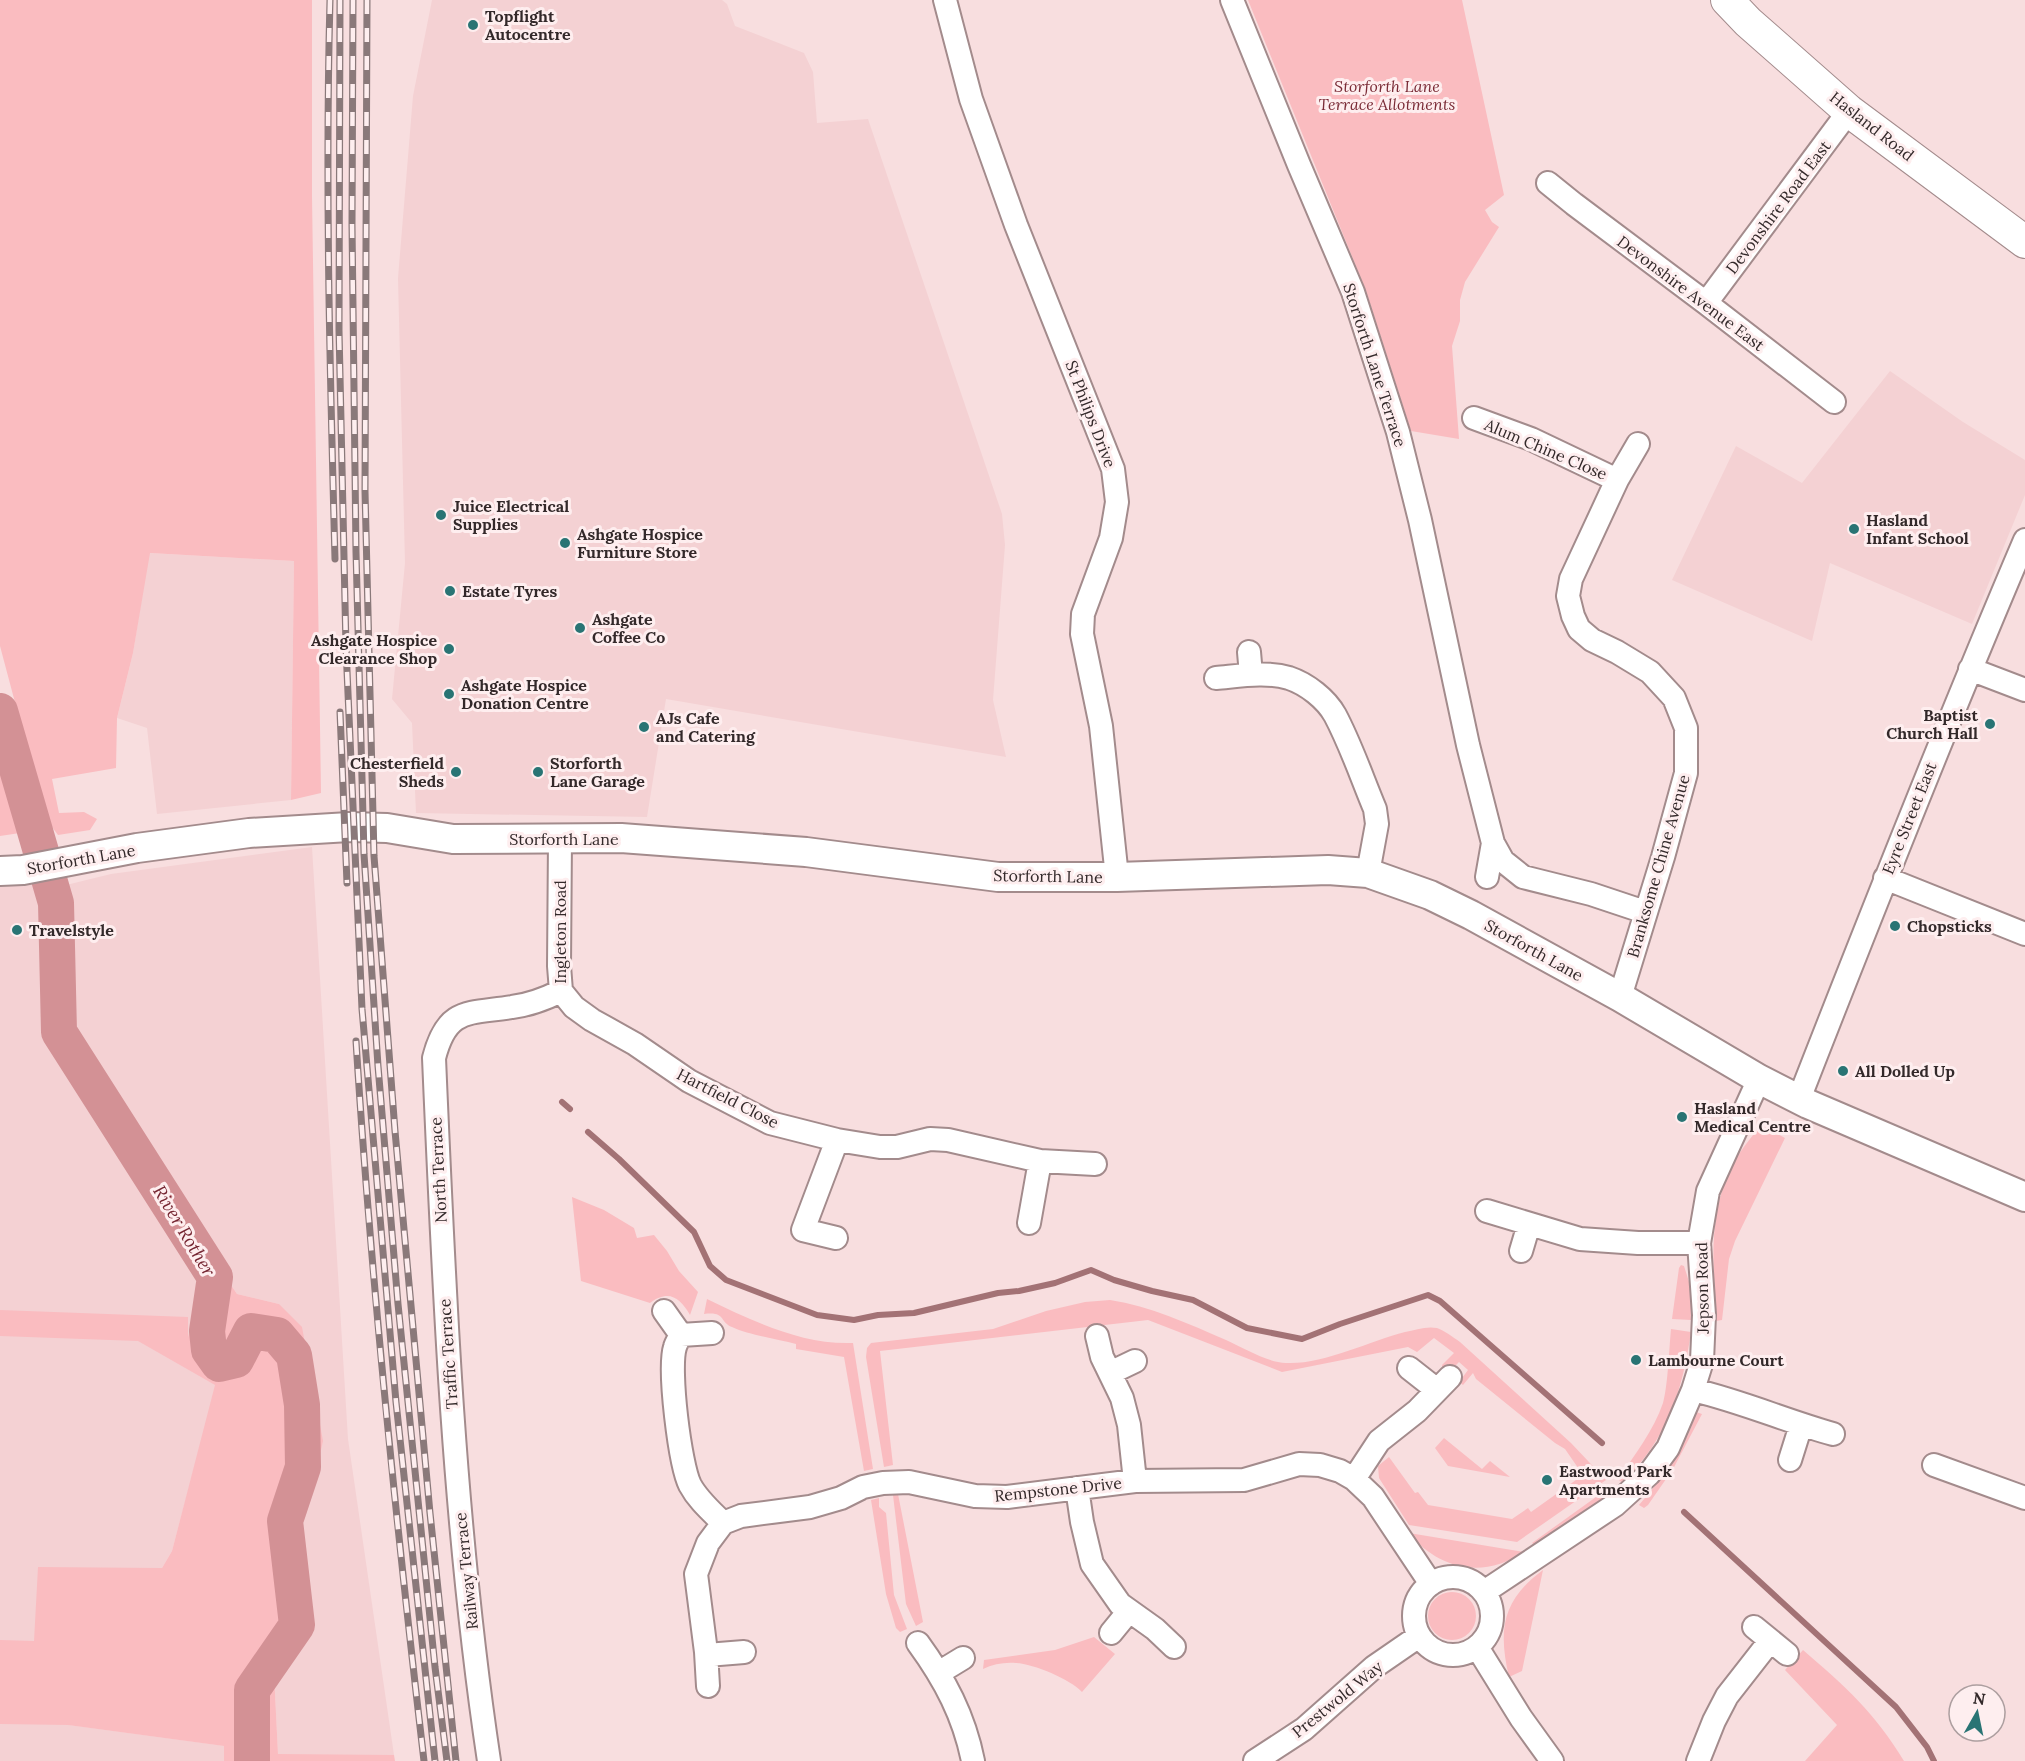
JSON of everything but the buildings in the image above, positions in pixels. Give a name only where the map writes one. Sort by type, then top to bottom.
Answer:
[{"type":"main road","name":"Hasland Road","points":[[1727,0],[1748,22],[1850,111],[2025,243]]},
{"type":"street","name":"St Philips Drive","points":[[945,0],[971,99],[1016,225],[1113,469],[1117,502],[1111,538],[1083,614],[1082,634],[1101,726],[1117,877]]},
{"type":"street","name":"Storforth Lane Terrace","points":[[1232,0],[1353,292],[1398,432],[1420,520],[1468,746],[1493,843]]},
{"type":"street","name":"Devonshire Road East","points":[[1706,303],[1850,111]]},
{"type":"street","name":"Devonshire Avenue East","points":[[1548,183],[1834,402]]},
{"type":"street","name":"Alum Chine Close","points":[[1474,418],[1531,439],[1617,480]]},
{"type":"street","name":"Branksome Chine Avenue","points":[[1620,998],[1686,773],[1686,728],[1674,698],[1650,672],[1592,640],[1579,629],[1568,596],[1571,579],[1617,480],[1638,444]]},
{"type":"street","name":"Eyre Street East","points":[[1799,1100],[1885,878],[2025,540]]},
{"type":"street","points":[[1249,652],[1251,675]]},
{"type":"street","points":[[1970,669],[2025,690]]},
{"type":"street","points":[[1216,678],[1251,675],[1290,678],[1314,691],[1334,714],[1375,809],[1377,824],[1368,873]]},
{"type":"street","name":"Storforth Lane","points":[[11,871],[137,848],[249,833],[300,828],[387,828],[453,839],[621,838],[806,852],[998,877],[1117,877],[1328,870],[1368,873],[1430,895],[1471,915],[1799,1100],[2025,1197]]},
{"type":"street","name":"Ingleton Road","points":[[435,1081],[434,1058],[439,1038],[452,1021],[471,1011],[513,1007],[539,1001],[561,991],[559,966],[560,839]]},
{"type":"street","points":[[1493,843],[1503,861],[1523,877],[1591,894],[1645,912]]},
{"type":"street","points":[[1487,877],[1493,843]]},
{"type":"street","points":[[1885,878],[2025,934]]},
{"type":"street","name":"Hartfield Close","points":[[561,991],[574,1007],[592,1020],[635,1044],[689,1081],[770,1123],[837,1140],[897,1147],[930,1138],[1040,1161],[1095,1164]]},
{"type":"street","name":"Jepson Road","points":[[1484,1592],[1627,1496],[1668,1448],[1693,1390],[1702,1361],[1704,1315],[1699,1243],[1708,1191],[1759,1079]]},
{"type":"street","name":"North Terrace","points":[[435,1081],[442,1260]]},
{"type":"street","points":[[836,1238],[803,1230],[837,1140]]},
{"type":"street","points":[[1029,1224],[1040,1161]]},
{"type":"street","points":[[1487,1211],[1580,1239],[1655,1244],[1699,1243]]},
{"type":"street","points":[[1521,1251],[1529,1224]]},
{"type":"street","name":"Traffic Terrace","points":[[442,1260],[454,1449]]},
{"type":"street","points":[[664,1311],[681,1335]]},
{"type":"street","points":[[681,1335],[712,1333]]},
{"type":"street","points":[[681,1335],[675,1348],[673,1364],[675,1404],[684,1470],[690,1486],[701,1502],[723,1523],[708,1543],[696,1574],[707,1655],[708,1686]]},
{"type":"street","points":[[1097,1336],[1102,1358],[1122,1398],[1129,1425],[1135,1481]]},
{"type":"street","points":[[1110,1373],[1135,1361]]},
{"type":"street","points":[[1354,1479],[1379,1440],[1417,1411],[1443,1384],[1409,1368]]},
{"type":"street","points":[[1693,1390],[1833,1434]]},
{"type":"street","points":[[1790,1460],[1801,1425]]},
{"type":"street","name":"Railway Terrace","points":[[454,1449],[478,1693],[489,1761]]},
{"type":"street","name":"Rempstone Drive","points":[[723,1523],[741,1516],[810,1507],[841,1498],[863,1487],[883,1483],[909,1482],[990,1497],[1007,1497],[1135,1481],[1244,1480],[1299,1464],[1320,1465],[1340,1471],[1354,1479],[1373,1497],[1431,1584]]},
{"type":"street","points":[[1934,1465],[2025,1497]]},
{"type":"street","points":[[1077,1488],[1092,1564],[1120,1604],[1155,1629],[1174,1647]]},
{"type":"street","points":[[1460,1577],[1473,1582],[1484,1592],[1490,1603],[1491,1628],[1477,1647],[1459,1654],[1439,1653],[1419,1636],[1414,1623],[1415,1608],[1420,1594],[1431,1584],[1444,1578],[1460,1577]]},
{"type":"street","points":[[1111,1633],[1129,1611]]},
{"type":"street","name":"Prestwold Way","points":[[1254,1761],[1304,1729],[1374,1666],[1419,1636]]},
{"type":"street","points":[[1698,1761],[1727,1696],[1770,1641]]},
{"type":"street","points":[[918,1643],[940,1672],[964,1727],[973,1761]]},
{"type":"street","points":[[1477,1647],[1521,1718],[1552,1761]]},
{"type":"street","points":[[707,1655],[744,1652]]},
{"type":"street","points":[[940,1672],[963,1658]]},
{"type":"shaded area","points":[[432,0],[722,0],[727,4],[735,26],[804,53],[813,72],[817,123],[868,119],[1002,514],[1005,545],[993,700],[1006,757],[666,699],[647,817],[416,813],[412,723],[392,699],[405,563],[398,278],[413,96]]},
{"type":"shaded area","name":"Hasland Infant School","points":[[1890,371],[1963,422],[2025,460],[2025,495],[1972,624],[1830,563],[1812,641],[1672,580],[1736,446],[1802,483]]},
{"type":"shaded area","points":[[149,553],[294,561],[291,800],[157,814],[147,728],[117,718],[133,653]]},
{"type":"shaded area","points":[[312,847],[348,1439],[394,1755],[278,1755],[274,1673],[292,1651],[307,1622],[297,1519],[311,1494],[279,1304],[237,1294],[67,1032],[62,886],[111,874]]},
{"type":"shaded area","points":[[41,884],[68,1067],[178,1231],[201,1279],[187,1341],[216,1385],[172,1551],[69,1725],[225,1746],[224,1761],[0,1761],[0,886]]},
{"type":"green space","points":[[0,0],[312,0],[312,196],[321,793],[291,800],[294,561],[150,553],[133,653],[117,718],[116,768],[52,779],[59,813],[84,812],[97,819],[90,830],[58,835],[46,819],[0,646]]},
{"type":"green space","name":"Storforth Lane Terrace Allotments","points":[[1248,0],[1462,0],[1504,195],[1485,210],[1492,222],[1499,227],[1465,282],[1460,300],[1460,321],[1452,346],[1459,439],[1411,431],[1366,291]]},
{"type":"green space","points":[[0,768],[20,833],[0,836]]},
{"type":"green space","points":[[1761,1125],[1785,1138],[1735,1241],[1729,1259],[1722,1320],[1716,1321],[1713,1263],[1718,1207],[1733,1164]]},
{"type":"green space","points":[[572,1197],[604,1210],[634,1228],[637,1238],[654,1235],[679,1271],[698,1292],[690,1315],[673,1297],[663,1297],[650,1303],[581,1281]]},
{"type":"green space","points":[[1681,1265],[1684,1266],[1691,1288],[1691,1320],[1672,1319]]},
{"type":"green space","points":[[201,1279],[229,1282],[237,1294],[279,1304],[302,1327],[323,1441],[311,1494],[297,1519],[307,1622],[292,1651],[274,1673],[278,1754],[394,1755],[395,1761],[224,1761],[224,1746],[68,1725],[0,1724],[0,1640],[34,1641],[38,1567],[162,1568],[172,1551],[215,1385],[138,1341],[0,1336],[0,1310],[188,1317],[188,1337]]},
{"type":"green space","points":[[707,1299],[760,1323],[796,1336],[834,1343],[853,1343],[873,1469],[864,1471],[844,1357],[796,1349],[796,1344],[739,1330],[728,1325],[719,1315],[704,1314]]},
{"type":"green space","points":[[1110,1300],[1169,1316],[1263,1357],[1286,1363],[1315,1360],[1405,1332],[1437,1328],[1460,1342],[1571,1443],[1606,1480],[1517,1542],[1409,1525],[1379,1478],[1378,1466],[1389,1457],[1415,1493],[1418,1492],[1428,1505],[1512,1519],[1528,1508],[1531,1512],[1583,1475],[1565,1449],[1476,1379],[1473,1373],[1463,1385],[1459,1382],[1468,1370],[1459,1362],[1453,1368],[1443,1372],[1442,1365],[1454,1353],[1434,1338],[1417,1352],[1408,1347],[1282,1372],[1148,1320],[880,1351],[893,1465],[884,1467],[866,1357],[867,1348],[871,1343],[993,1329],[1046,1311],[1085,1302]]},
{"type":"green space","points":[[1671,1329],[1691,1332],[1677,1395],[1661,1432],[1638,1466],[1622,1483],[1618,1479],[1649,1433],[1663,1403]]},
{"type":"green space","points":[[1696,1412],[1702,1414],[1673,1469],[1644,1508],[1639,1505],[1680,1450]]},
{"type":"green space","points":[[1444,1438],[1482,1469],[1490,1461],[1510,1477],[1448,1466],[1435,1448]]},
{"type":"green space","points":[[1610,1487],[1613,1492],[1535,1545],[1532,1543]]},
{"type":"green space","points":[[898,1494],[923,1622],[916,1626],[906,1604],[893,1495]]},
{"type":"green space","points":[[879,1498],[879,1507],[886,1513],[894,1595],[907,1629],[900,1632],[896,1628],[886,1594],[871,1500]]},
{"type":"green space","points":[[1409,1533],[1524,1552],[1493,1566],[1463,1567],[1434,1555],[1421,1546]]},
{"type":"green space","points":[[1543,1570],[1522,1671],[1509,1677],[1504,1645],[1506,1617],[1519,1593]]},
{"type":"green space","points":[[1452,1592],[1469,1599],[1476,1616],[1469,1633],[1452,1640],[1435,1633],[1428,1616],[1435,1599]]},
{"type":"green space","points":[[1094,1637],[1115,1654],[1082,1692],[1061,1677],[1024,1664],[1003,1663],[983,1669],[984,1660],[1055,1650]]},
{"type":"green space","points":[[1803,1650],[1870,1714],[1904,1761],[1805,1761],[1837,1725],[1785,1670]]},
{"type":"waterway","name":"River Rother","points":[[0,711],[56,903],[59,1032],[215,1277],[207,1331],[209,1350],[219,1364],[236,1360],[251,1331],[277,1335],[294,1355],[302,1405],[303,1467],[285,1521],[297,1625],[252,1690],[252,1761]]},
{"type":"waterway","points":[[562,1102],[570,1109]]},
{"type":"waterway","points":[[588,1132],[694,1232],[710,1266],[726,1280],[817,1315],[854,1320],[878,1315],[914,1313],[998,1293],[1055,1283],[1091,1270],[1114,1280],[1193,1300],[1247,1328],[1302,1339],[1428,1295],[1440,1301],[1602,1443]]},
{"type":"waterway","points":[[1684,1512],[1896,1707],[1927,1747],[1934,1761]]},
{"type":"railway","points":[[330,0],[328,210],[335,559]]},
{"type":"railway","points":[[340,0],[339,330],[346,648],[362,1009],[396,1402],[435,1761]]},
{"type":"railway","points":[[353,0],[352,225],[356,552],[364,854],[378,1066],[398,1304],[435,1667],[447,1761]]},
{"type":"railway","points":[[367,0],[365,491],[374,856],[395,1131],[430,1513],[456,1761]]},
{"type":"railway","points":[[340,712],[347,883]]},
{"type":"railway","points":[[356,1041],[385,1402],[424,1761]]},
{"type":"place","name":"Topflight Autocentre","points":[[473,25]]},
{"type":"place","name":"Juice Electrical Supplies","points":[[441,515]]},
{"type":"place","name":"Hasland Infant School","points":[[1854,529]]},
{"type":"place","name":"Ashgate Hospice Furniture Store","points":[[565,543]]},
{"type":"place","name":"Estate Tyres","points":[[450,591]]},
{"type":"place","name":"Ashgate Coffee Co","points":[[580,628]]},
{"type":"place","name":"Ashgate Hospice Clearance Shop","points":[[449,649]]},
{"type":"place","name":"Ashgate Hospice Donation Centre","points":[[449,694]]},
{"type":"place","name":"Baptist Church Hall","points":[[1990,724]]},
{"type":"place","name":"AJs Cafe and Catering","points":[[644,727]]},
{"type":"place","name":"Chesterfield Sheds","points":[[456,772]]},
{"type":"place","name":"Storforth Lane Garage","points":[[538,772]]},
{"type":"place","name":"Chopsticks","points":[[1895,926]]},
{"type":"place","name":"Travelstyle","points":[[17,930]]},
{"type":"place","name":"All Dolled Up","points":[[1843,1071]]},
{"type":"place","name":"Hasland Medical Centre","points":[[1682,1117]]},
{"type":"place","name":"Lambourne Court","points":[[1636,1360]]},
{"type":"place","name":"Eastwood Park Apartments","points":[[1547,1480]]}]
